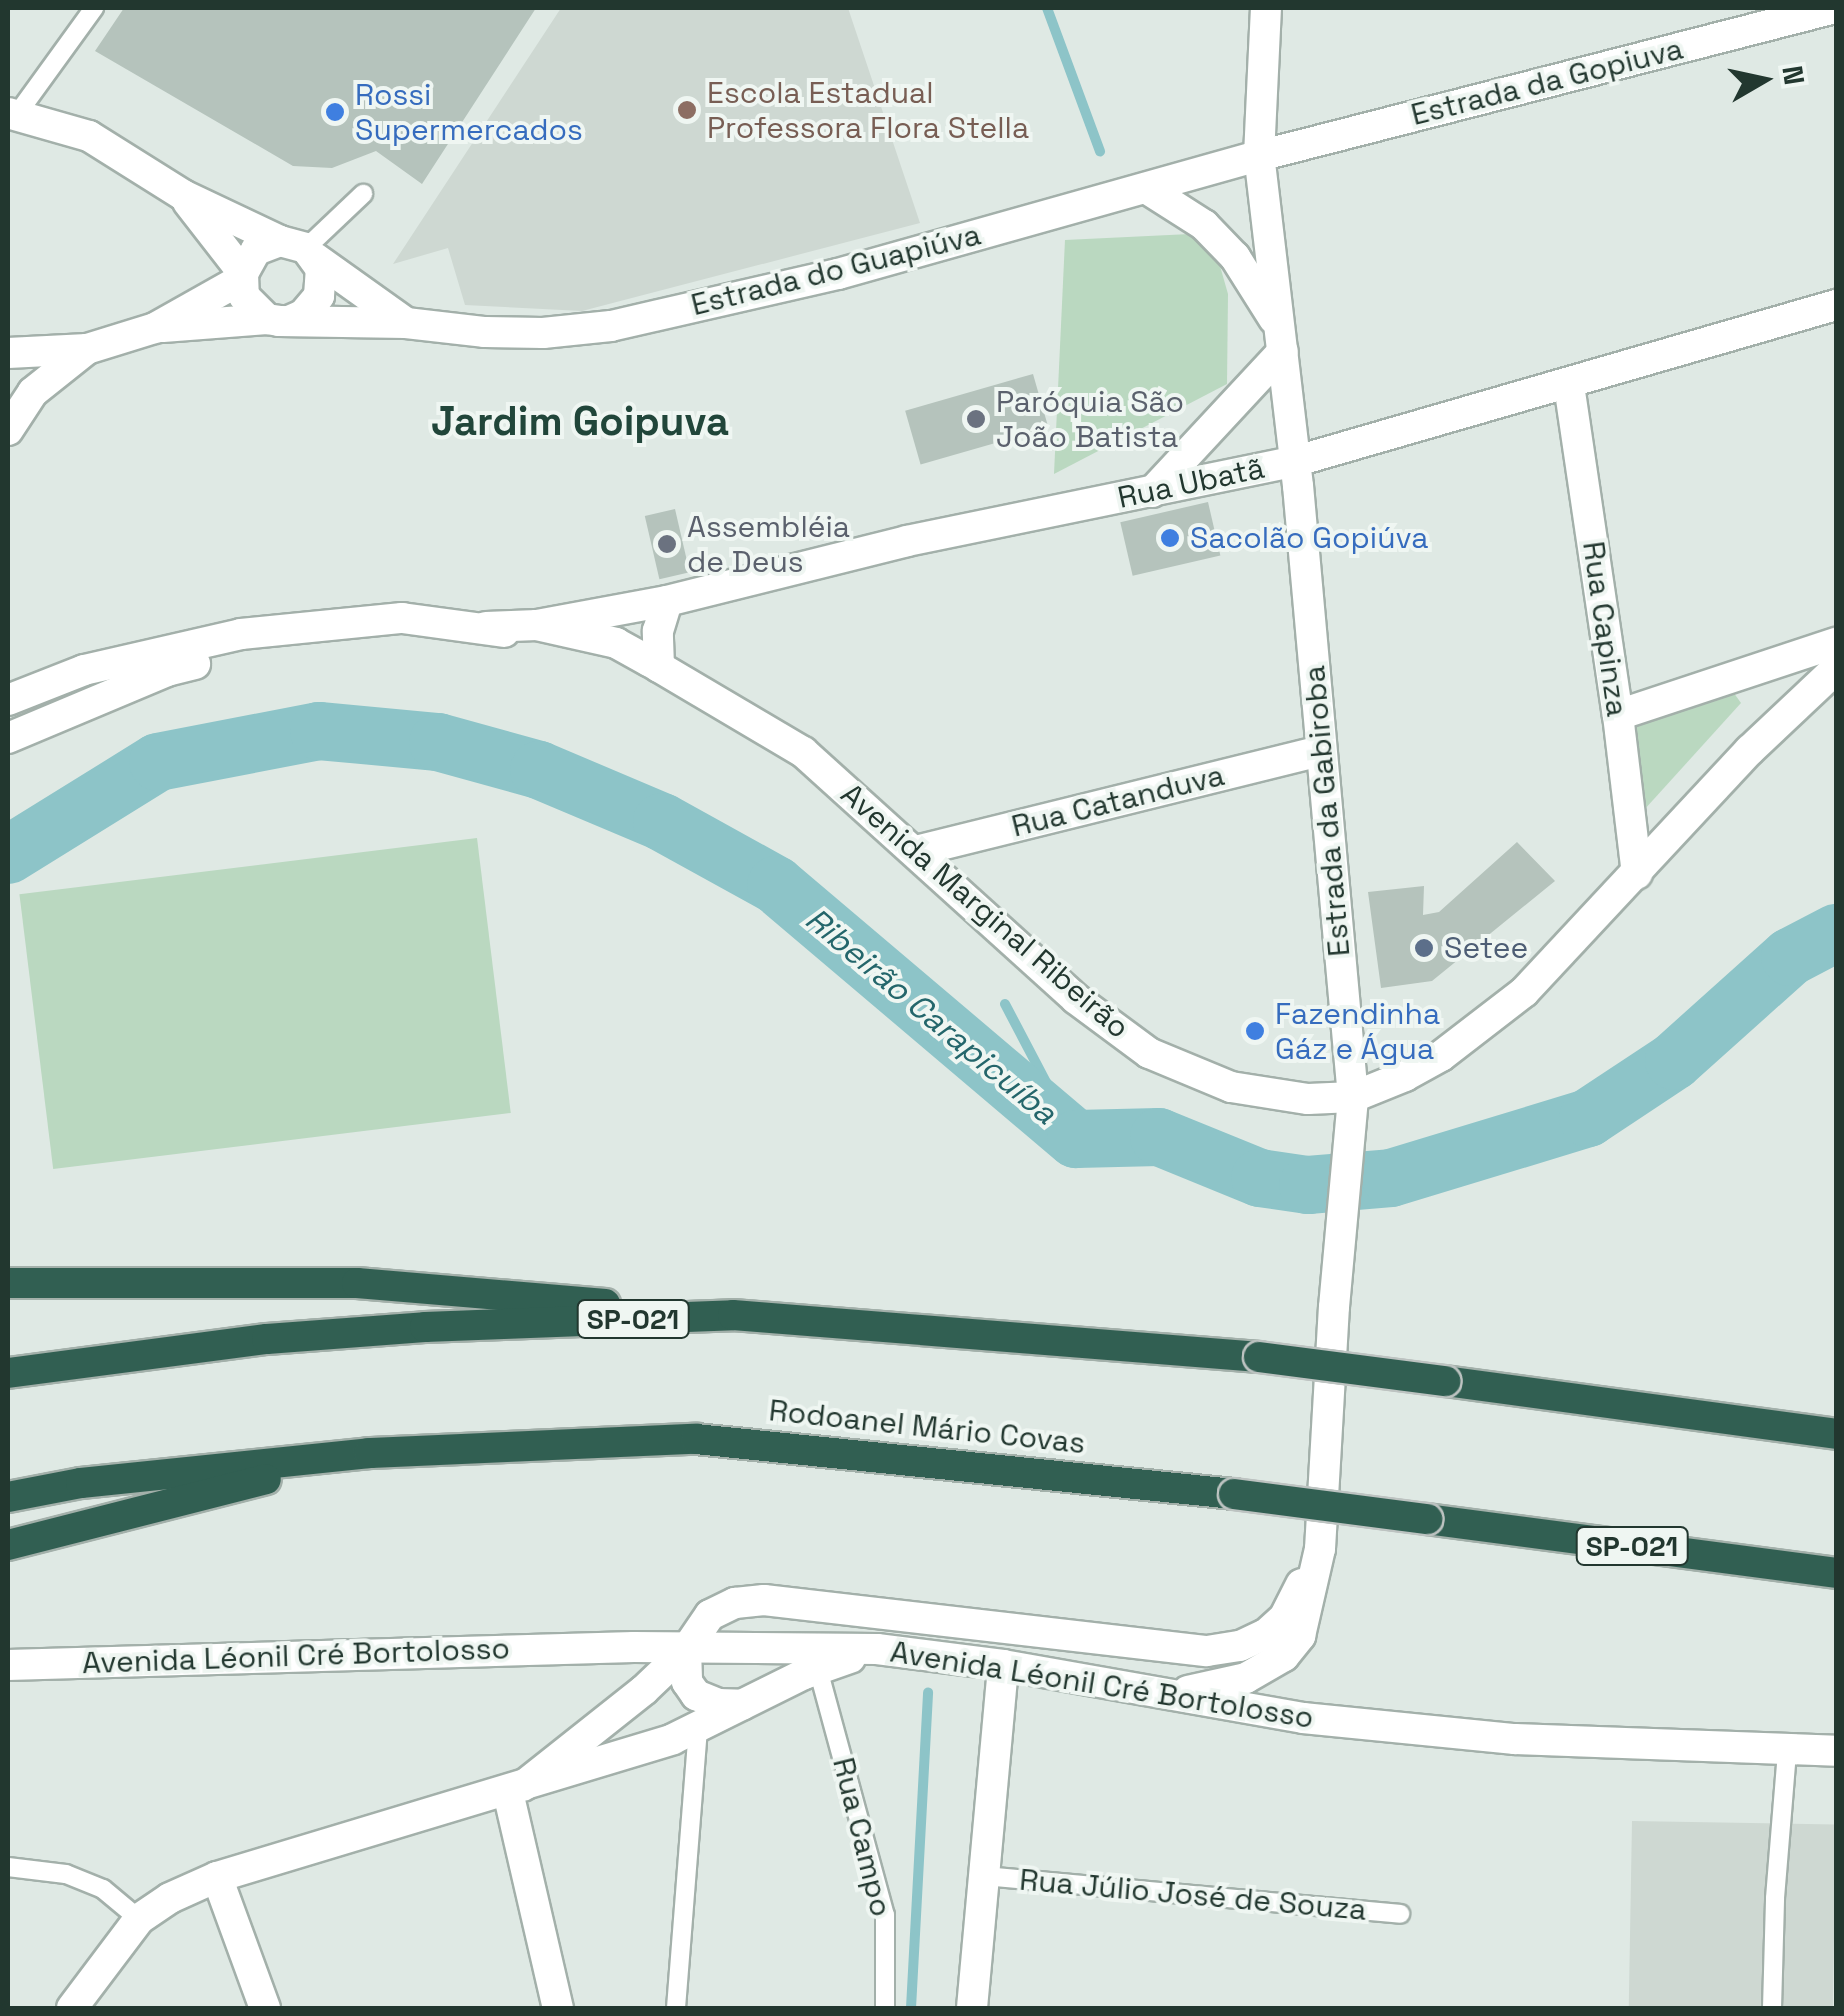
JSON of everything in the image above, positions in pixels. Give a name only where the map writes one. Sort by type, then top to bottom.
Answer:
[{"type":"highway","points":[[8,1283],[357,1283],[733,1315]]},
{"type":"highway","name":"SP-021","points":[[8,1373],[267,1339],[425,1327],[733,1315],[1260,1356],[1836,1434]]},
{"type":"highway","name":"Rodoanel Mário Covas","points":[[8,1497],[81,1484],[369,1452],[696,1439],[1234,1494],[1836,1574]]},
{"type":"highway","points":[[8,1545],[369,1452]]},
{"type":"main road","name":"Estrada da Gabiroba","points":[[1160,1694],[1221,1686],[1246,1678],[1284,1656],[1300,1636],[1320,1549],[1353,1097],[1282,340],[1260,156],[1266,8]]},
{"type":"main road","name":"Estrada da Gopiuva","points":[[1260,156],[1836,8]]},
{"type":"main road","points":[[8,352],[87,349],[155,328],[242,276],[256,250],[300,249],[320,269],[320,296],[303,316],[279,320],[244,296],[242,276],[183,195],[88,136],[13,113]]},
{"type":"main road","name":"Estrada do Guapiúva","points":[[155,328],[279,320],[406,324],[485,332],[611,326],[838,274],[1260,156]]},
{"type":"main road","points":[[1146,188],[1204,224],[1235,257],[1282,340],[1152,492]]},
{"type":"main road","name":"Estrada do Guapiúva","points":[[183,195],[300,249],[406,324]]},
{"type":"main road","name":"Rua Ubatã","points":[[537,625],[666,602],[907,541],[1293,462],[1836,305]]},
{"type":"main road","points":[[8,426],[33,392],[87,349]]},
{"type":"main road","name":"Rua Capinza","points":[[1569,385],[1618,715],[1636,874]]},
{"type":"main road","points":[[486,627],[607,659],[654,664],[666,602]]},
{"type":"main road","points":[[8,687],[241,634],[402,618],[486,627],[537,625]]},
{"type":"main road","points":[[8,738],[168,671],[353,625]]},
{"type":"main road","name":"Avenida Marginal Ribeirão","points":[[537,625],[616,643],[803,752],[1076,998],[1149,1053],[1231,1087],[1308,1099],[1353,1097],[1442,1056],[1524,992],[1750,750],[1836,668]]},
{"type":"main road","points":[[1618,715],[1836,643]]},
{"type":"main road","points":[[8,700],[84,670]]},
{"type":"main road","name":"Rua Catanduva","points":[[916,851],[1320,751]]},
{"type":"main road","points":[[516,1789],[644,1690],[686,1650],[710,1615],[735,1603],[764,1600],[1207,1651],[1240,1646],[1266,1634],[1284,1618],[1320,1549]]},
{"type":"main road","points":[[72,2008],[138,1919],[170,1898],[216,1877],[516,1789],[698,1727],[818,1669],[878,1648]]},
{"type":"main road","name":"Avenida Léonil Cré Bortolosso","points":[[8,1664],[298,1653],[878,1648],[1003,1665],[1303,1718],[1516,1740],[1836,1751]]},
{"type":"main road","points":[[686,1650],[687,1682],[696,1695],[706,1701],[742,1705]]},
{"type":"main road","points":[[972,2008],[1003,1665]]},
{"type":"main road","points":[[516,1789],[558,2008]]},
{"type":"main road","points":[[216,1877],[261,1986],[265,2008]]},
{"type":"lane","points":[[13,113],[94,8]]},
{"type":"lane","points":[[300,249],[363,194]]},
{"type":"lane","name":"Rua Campo","points":[[818,1669],[885,1915],[884,2008]]},
{"type":"lane","points":[[676,2008],[698,1727]]},
{"type":"lane","points":[[1772,2008],[1775,1898],[1787,1752]]},
{"type":"lane","points":[[8,1868],[66,1874],[103,1889],[138,1919]]},
{"type":"lane","name":"Rua Júlio José de Souza","points":[[985,1876],[1400,1914]]},
{"type":"shaded area","name":"Escola Estadual Professora Flora Stella","points":[[561,8],[848,8],[920,223],[582,311],[465,305],[448,248],[393,264]]},
{"type":"shaded area","points":[[1632,1821],[1836,1825],[1833,2008],[1629,2008]]},
{"type":"green space","points":[[1190,234],[1220,266],[1228,294],[1227,384],[1054,474],[1065,240]]},
{"type":"green space","points":[[1731,689],[1741,703],[1644,810],[1631,725]]},
{"type":"green space","points":[[477,838],[511,1113],[53,1169],[19,894]]},
{"type":"building","name":"Rossi Supermercados","points":[[124,8],[536,8],[422,184],[376,151],[332,168],[293,166],[95,51]]},
{"type":"building","name":"Paróquia São João Batista","points":[[1033,374],[1048,428],[921,464],[905,411]]},
{"type":"building","name":"Sacolão Gopiúva","points":[[1208,502],[1220,556],[1133,576],[1120,522]]},
{"type":"building","name":"Assembléia de Deus","points":[[675,509],[690,572],[659,579],[645,516]]},
{"type":"building","name":"Setee","points":[[1517,842],[1555,881],[1432,981],[1381,988],[1368,892],[1424,886],[1423,915],[1439,912]]},
{"type":"waterway","points":[[1047,8],[1100,151]]},
{"type":"waterway","name":"Ribeirão Carapicuíba","points":[[8,855],[158,762],[319,731],[438,742],[539,770],[662,822],[776,885],[1076,1139],[1159,1137],[1260,1178],[1308,1185],[1391,1178],[1588,1118],[1674,1061],[1790,957],[1836,933]]},
{"type":"waterway","points":[[1005,1004],[1076,1139]]},
{"type":"waterway","points":[[911,2008],[928,1692]]},
{"type":"place","name":"Escola Estadual Professora Flora Stella","points":[[687,110]]},
{"type":"place","name":"Rossi Supermercados","points":[[335,112]]},
{"type":"place","name":"Paróquia São João Batista","points":[[976,419]]},
{"type":"place","name":"Sacolão Gopiúva","points":[[1170,538]]},
{"type":"place","name":"Assembléia de Deus","points":[[667,544]]},
{"type":"place","name":"Setee","points":[[1424,948]]},
{"type":"place","name":"Fazendinha Gáz e Água","points":[[1255,1031]]},
{"type":"district","name":"Jardim Goipuva","points":[[580,422]]}]
